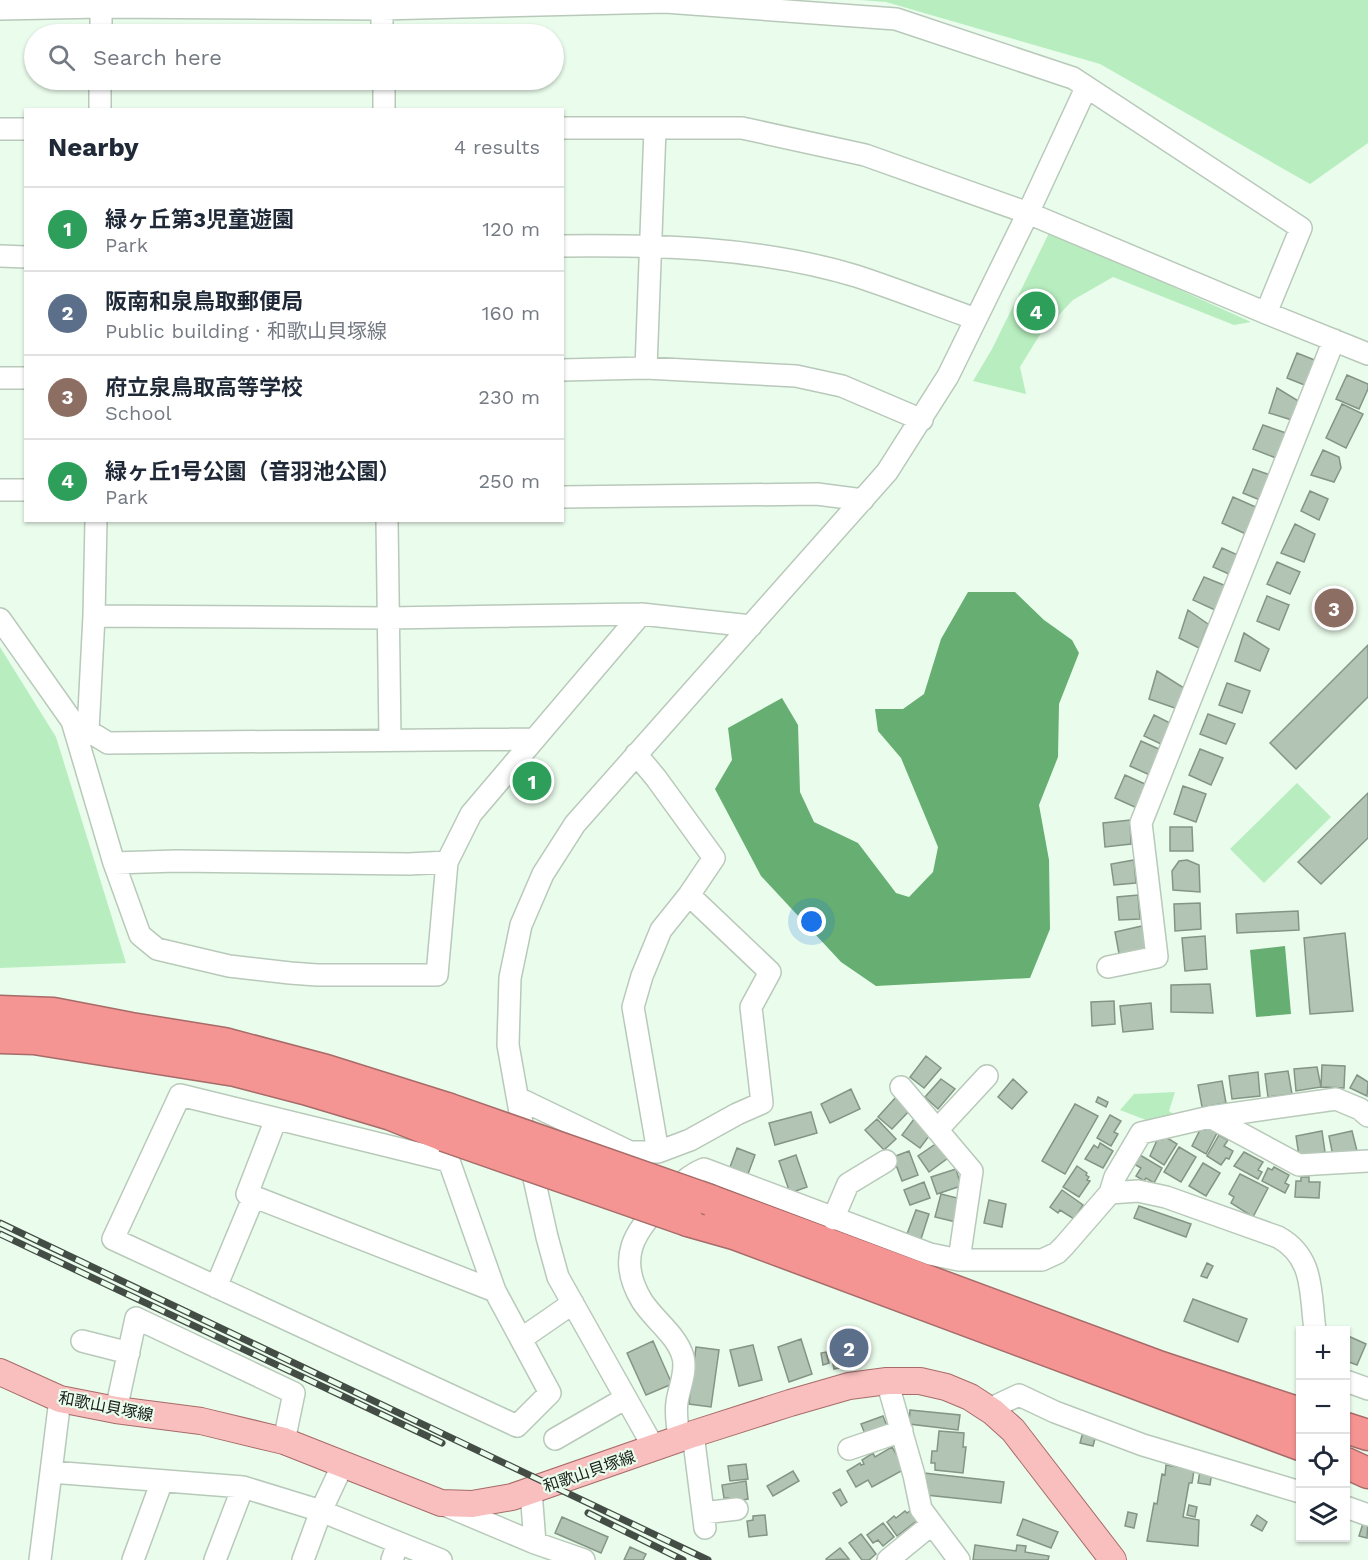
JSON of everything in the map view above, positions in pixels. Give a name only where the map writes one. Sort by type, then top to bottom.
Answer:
[{"type":"highway","points":[[0,1038],[21,1021],[53,1013],[224,1043],[326,1070],[688,1221],[734,1234],[1296,1444]]},
{"type":"highway","points":[[446,1122],[710,1200],[1128,1355],[1296,1412]]},
{"type":"highway","points":[[1350,1429],[1368,1435]]},
{"type":"highway","points":[[1350,1465],[1368,1473]]},
{"type":"main road","name":"和歌山貝塚線","points":[[0,1372],[60,1399],[116,1410],[201,1421],[284,1441],[441,1503],[472,1504],[512,1497],[686,1437],[849,1386],[887,1381],[920,1381],[946,1387],[970,1397],[989,1409],[1013,1430],[1113,1560]]},
{"type":"street","points":[[0,9],[101,4],[382,5],[665,2],[896,20],[1073,78],[1301,228],[1266,313]]},
{"type":"street","points":[[101,4],[101,24]]},
{"type":"street","points":[[382,5],[382,24]]},
{"type":"street","points":[[654,1448],[558,1277],[547,1237],[507,1045],[510,978],[521,925],[543,874],[575,824],[887,472],[948,376],[1086,88]]},
{"type":"street","points":[[100,90],[100,108]]},
{"type":"street","points":[[384,90],[384,108]]},
{"type":"street","points":[[564,128],[742,128],[865,155],[1028,213],[1266,313],[1367,350]]},
{"type":"street","points":[[0,129],[24,129]]},
{"type":"street","points":[[646,368],[655,129]]},
{"type":"street","points":[[564,246],[650,245],[714,250],[793,261],[854,276],[975,319]]},
{"type":"street","points":[[0,256],[24,256]]},
{"type":"street","points":[[1108,967],[1157,957],[1141,823],[1335,340]]},
{"type":"street","points":[[564,370],[646,368],[796,376],[842,386],[921,420]]},
{"type":"street","points":[[0,378],[24,378]]},
{"type":"street","points":[[0,489],[24,490]]},
{"type":"street","points":[[564,497],[817,494],[863,500]]},
{"type":"street","points":[[96,522],[94,616],[80,726],[114,863],[140,935],[157,949],[229,966],[317,975],[437,975],[447,862],[471,814],[640,614]]},
{"type":"street","points":[[387,522],[390,739]]},
{"type":"street","points":[[94,616],[388,618],[640,614],[751,626]]},
{"type":"street","points":[[0,619],[80,726],[108,743],[533,739]]},
{"type":"street","points":[[636,754],[714,858],[689,896],[661,930],[642,976],[633,1007],[658,1152]]},
{"type":"street","points":[[114,863],[176,861],[409,864],[447,862]]},
{"type":"street","points":[[518,1098],[630,1152],[658,1152],[690,1140],[762,1103],[751,1008],[770,972],[689,896]]},
{"type":"street","points":[[937,1130],[987,1076]]},
{"type":"street","points":[[901,1087],[972,1171],[959,1260]]},
{"type":"street","points":[[180,1095],[449,1161],[495,1291],[550,1393],[517,1426],[216,1287],[113,1239],[180,1095]]},
{"type":"street","points":[[737,1509],[704,1521],[686,1437],[676,1417],[684,1358],[678,1346],[644,1304],[636,1290],[630,1263],[633,1240],[645,1220],[689,1176],[704,1169],[930,1254],[959,1260],[1042,1260],[1064,1246],[1110,1193],[1115,1177],[1141,1133],[1210,1117],[1336,1099],[1360,1109],[1368,1116]]},
{"type":"street","points":[[1210,1117],[1299,1165],[1368,1161]]},
{"type":"street","points":[[276,1119],[247,1194],[495,1291]]},
{"type":"street","points":[[833,1219],[848,1184],[886,1161]]},
{"type":"street","points":[[1110,1193],[1138,1191],[1166,1197],[1286,1241],[1299,1253],[1308,1270],[1315,1326]]},
{"type":"street","points":[[216,1287],[254,1196]]},
{"type":"street","points":[[521,1339],[573,1303]]},
{"type":"street","points":[[116,1410],[136,1318],[294,1393],[284,1441]]},
{"type":"street","points":[[82,1341],[129,1353]]},
{"type":"street","points":[[887,1381],[921,1509],[959,1560]]},
{"type":"street","points":[[1350,1382],[1368,1389]]},
{"type":"street","points":[[989,1409],[1019,1395],[1056,1412],[1143,1445],[1296,1491]]},
{"type":"street","points":[[555,1439],[626,1398]]},
{"type":"street","points":[[40,1560],[60,1399]]},
{"type":"street","points":[[849,1449],[902,1431]]},
{"type":"street","points":[[303,1560],[321,1511],[343,1464]]},
{"type":"street","points":[[51,1472],[243,1487],[321,1511],[395,1552],[441,1560]]},
{"type":"street","points":[[133,1560],[162,1481]]},
{"type":"street","points":[[216,1560],[243,1487]]},
{"type":"street","points":[[531,1491],[535,1543]]},
{"type":"street","points":[[441,1503],[572,1558]]},
{"type":"street","points":[[1350,1508],[1368,1515]]},
{"type":"street","points":[[888,1560],[932,1524]]},
{"type":"shaded area","points":[[860,0],[1368,0],[1368,143],[1310,184],[1100,64],[886,2]]},
{"type":"shaded area","points":[[1050,231],[1251,322],[1234,325],[1113,277],[1073,300],[1039,336],[1020,367],[1026,394],[973,381],[992,349]]},
{"type":"shaded area","points":[[968,592],[1015,592],[1044,620],[1072,640],[1079,653],[1059,704],[1058,757],[1039,805],[1049,860],[1050,929],[1030,978],[876,986],[841,962],[761,876],[715,789],[732,760],[728,728],[782,698],[798,725],[800,792],[814,822],[858,843],[896,893],[909,897],[933,872],[938,847],[901,758],[878,731],[875,709],[903,709],[924,694],[941,639]]},
{"type":"shaded area","points":[[0,647],[56,737],[126,963],[0,968]]},
{"type":"shaded area","points":[[1297,783],[1331,817],[1264,883],[1230,849]]},
{"type":"shaded area","points":[[1285,946],[1291,1014],[1256,1017],[1250,950]]},
{"type":"shaded area","points":[[1175,1092],[1169,1111],[1176,1116],[1151,1122],[1120,1110],[1134,1094]]},
{"type":"building","points":[[1297,353],[1317,361],[1307,386],[1287,378]]},
{"type":"building","points":[[1347,375],[1368,384],[1359,409],[1336,399]]},
{"type":"building","points":[[1277,388],[1300,402],[1292,420],[1269,413]]},
{"type":"building","points":[[1342,404],[1363,414],[1346,448],[1326,438]]},
{"type":"building","points":[[1263,425],[1286,433],[1276,458],[1253,449]]},
{"type":"building","points":[[1323,450],[1339,457],[1341,468],[1334,482],[1311,475]]},
{"type":"building","points":[[1253,469],[1270,475],[1260,500],[1243,493]]},
{"type":"building","points":[[1310,491],[1328,499],[1319,520],[1301,511]]},
{"type":"building","points":[[1233,497],[1260,509],[1248,535],[1222,523]]},
{"type":"building","points":[[1295,524],[1315,534],[1304,562],[1281,553]]},
{"type":"building","points":[[1222,548],[1240,556],[1231,575],[1213,567]]},
{"type":"building","points":[[1277,562],[1300,572],[1290,594],[1267,584]]},
{"type":"building","points":[[1204,577],[1226,586],[1215,610],[1193,600]]},
{"type":"building","points":[[1267,596],[1289,605],[1279,630],[1257,621]]},
{"type":"building","points":[[1188,610],[1208,624],[1199,648],[1179,638]]},
{"type":"building","points":[[1244,633],[1269,649],[1260,671],[1235,661]]},
{"type":"building","points":[[1368,645],[1368,697],[1296,769],[1270,743]]},
{"type":"building","points":[[1157,671],[1184,688],[1175,708],[1149,699]]},
{"type":"building","points":[[1227,683],[1250,691],[1242,713],[1219,705]]},
{"type":"building","points":[[1208,714],[1235,724],[1226,744],[1200,734]]},
{"type":"building","points":[[1154,715],[1172,724],[1163,745],[1144,736]]},
{"type":"building","points":[[1141,741],[1163,751],[1152,776],[1130,766]]},
{"type":"building","points":[[1200,749],[1223,758],[1211,785],[1189,775]]},
{"type":"building","points":[[1125,775],[1147,785],[1137,808],[1115,798]]},
{"type":"building","points":[[1183,786],[1206,794],[1196,822],[1174,814]]},
{"type":"building","points":[[1368,793],[1368,838],[1321,884],[1298,862]]},
{"type":"building","points":[[1130,820],[1131,844],[1105,847],[1103,823]]},
{"type":"building","points":[[1170,827],[1192,827],[1193,851],[1170,851]]},
{"type":"building","points":[[1134,860],[1136,883],[1114,885],[1111,864]]},
{"type":"building","points":[[1187,860],[1199,865],[1200,892],[1173,890],[1172,871],[1179,861]]},
{"type":"building","points":[[1138,895],[1140,919],[1119,920],[1117,897]]},
{"type":"building","points":[[1200,903],[1201,929],[1175,931],[1174,904]]},
{"type":"building","points":[[1298,911],[1299,930],[1237,933],[1236,914]]},
{"type":"building","points":[[1142,926],[1147,952],[1120,959],[1115,932]]},
{"type":"building","points":[[1345,933],[1353,1011],[1310,1014],[1304,938]]},
{"type":"building","points":[[1205,936],[1207,969],[1185,971],[1182,938]]},
{"type":"building","points":[[1210,984],[1213,1013],[1171,1012],[1171,985]]},
{"type":"building","points":[[1114,1001],[1115,1024],[1092,1026],[1091,1002]]},
{"type":"building","points":[[1151,1003],[1153,1029],[1123,1032],[1120,1006]]},
{"type":"building","points":[[926,1056],[941,1068],[924,1088],[910,1077]]},
{"type":"building","points":[[1322,1065],[1345,1066],[1344,1088],[1321,1087]]},
{"type":"building","points":[[1317,1067],[1321,1087],[1296,1091],[1294,1069]]},
{"type":"building","points":[[1288,1071],[1292,1094],[1268,1097],[1265,1074]]},
{"type":"building","points":[[1258,1072],[1260,1096],[1232,1099],[1229,1076]]},
{"type":"building","points":[[1357,1075],[1368,1082],[1367,1096],[1350,1088]]},
{"type":"building","points":[[941,1079],[955,1089],[938,1109],[925,1097]]},
{"type":"building","points":[[1013,1079],[1027,1092],[1012,1109],[998,1097]]},
{"type":"building","points":[[1222,1081],[1226,1103],[1202,1107],[1198,1085]]},
{"type":"building","points":[[851,1089],[860,1109],[830,1123],[821,1104]]},
{"type":"building","points":[[896,1097],[910,1110],[892,1129],[878,1117]]},
{"type":"building","points":[[1098,1097],[1108,1102],[1106,1107],[1096,1102]]},
{"type":"building","points":[[1075,1104],[1098,1116],[1065,1174],[1042,1161]]},
{"type":"building","points":[[811,1112],[817,1133],[775,1145],[769,1123]]},
{"type":"building","points":[[1110,1115],[1121,1121],[1114,1132],[1118,1134],[1111,1146],[1097,1138]]},
{"type":"building","points":[[877,1119],[896,1139],[884,1150],[865,1130]]},
{"type":"building","points":[[914,1119],[932,1132],[920,1148],[902,1135]]},
{"type":"building","points":[[1206,1127],[1217,1133],[1206,1154],[1192,1146],[1201,1128],[1205,1130]]},
{"type":"building","points":[[1322,1131],[1325,1152],[1299,1156],[1296,1136]]},
{"type":"building","points":[[1352,1131],[1357,1151],[1333,1156],[1329,1136]]},
{"type":"building","points":[[1219,1135],[1228,1140],[1224,1146],[1233,1151],[1229,1159],[1226,1158],[1221,1165],[1207,1156]]},
{"type":"building","points":[[1164,1136],[1177,1144],[1164,1165],[1150,1156],[1158,1138],[1162,1140]]},
{"type":"building","points":[[937,1143],[948,1158],[929,1172],[918,1156]]},
{"type":"building","points":[[1100,1143],[1113,1151],[1103,1168],[1085,1159],[1094,1145],[1098,1148]]},
{"type":"building","points":[[1179,1147],[1196,1157],[1181,1182],[1164,1172]]},
{"type":"building","points":[[737,1148],[755,1155],[748,1174],[730,1167]]},
{"type":"building","points":[[909,1151],[918,1175],[902,1181],[893,1157]]},
{"type":"building","points":[[1244,1152],[1263,1162],[1258,1170],[1262,1172],[1258,1179],[1234,1166]]},
{"type":"building","points":[[796,1155],[807,1187],[790,1193],[779,1161]]},
{"type":"building","points":[[1140,1155],[1162,1168],[1154,1183],[1136,1176],[1141,1168],[1134,1164]]},
{"type":"building","points":[[1203,1163],[1220,1173],[1206,1196],[1189,1186]]},
{"type":"building","points":[[1077,1166],[1087,1173],[1089,1177],[1087,1180],[1090,1181],[1079,1197],[1063,1187]]},
{"type":"building","points":[[1274,1167],[1289,1175],[1285,1183],[1289,1185],[1285,1193],[1262,1181],[1268,1168],[1272,1170]]},
{"type":"building","points":[[956,1169],[961,1186],[937,1194],[931,1177]]},
{"type":"building","points":[[1240,1174],[1268,1188],[1253,1217],[1231,1203],[1234,1197],[1229,1194]]},
{"type":"building","points":[[1301,1177],[1309,1177],[1309,1182],[1320,1182],[1319,1198],[1295,1197],[1296,1181],[1301,1181]]},
{"type":"building","points":[[924,1182],[930,1198],[910,1205],[904,1190]]},
{"type":"building","points":[[1062,1190],[1083,1205],[1074,1219],[1050,1207]]},
{"type":"building","points":[[941,1194],[961,1199],[956,1222],[935,1217]]},
{"type":"building","points":[[989,1200],[1006,1204],[1002,1227],[984,1223]]},
{"type":"building","points":[[1139,1206],[1191,1224],[1186,1237],[1134,1218]]},
{"type":"building","points":[[916,1210],[929,1214],[921,1239],[907,1234]]},
{"type":"building","points":[[1207,1263],[1213,1266],[1207,1278],[1201,1276]]},
{"type":"building","points":[[1193,1299],[1247,1319],[1238,1342],[1184,1321]]},
{"type":"building","points":[[1350,1337],[1366,1344],[1357,1365],[1350,1362]]},
{"type":"building","points":[[801,1339],[812,1374],[789,1382],[778,1347]]},
{"type":"building","points":[[653,1341],[672,1384],[646,1395],[627,1353]]},
{"type":"building","points":[[859,1343],[863,1363],[834,1369],[830,1349]]},
{"type":"building","points":[[753,1345],[762,1380],[739,1386],[730,1350]]},
{"type":"building","points":[[696,1347],[719,1350],[711,1407],[689,1404]]},
{"type":"building","points":[[826,1352],[829,1363],[823,1365],[821,1353]]},
{"type":"building","points":[[910,1410],[960,1415],[958,1430],[909,1424]]},
{"type":"building","points":[[883,1416],[887,1426],[865,1434],[861,1424]]},
{"type":"building","points":[[939,1431],[964,1433],[963,1447],[966,1447],[963,1473],[935,1470],[935,1463],[931,1463],[932,1451],[937,1451]]},
{"type":"building","points":[[1083,1432],[1096,1435],[1093,1446],[1080,1443]]},
{"type":"building","points":[[892,1447],[905,1469],[872,1487],[868,1480],[856,1487],[847,1471],[860,1463],[864,1464],[862,1460],[873,1453],[875,1457]]},
{"type":"building","points":[[746,1464],[748,1479],[730,1481],[728,1466]]},
{"type":"building","points":[[1166,1465],[1194,1470],[1192,1483],[1189,1483],[1183,1517],[1199,1520],[1198,1546],[1147,1541],[1154,1503],[1157,1504],[1162,1474],[1165,1475]]},
{"type":"building","points":[[793,1471],[799,1481],[773,1496],[767,1486]]},
{"type":"building","points":[[1200,1471],[1212,1472],[1210,1485],[1198,1483]]},
{"type":"building","points":[[924,1473],[1004,1482],[1001,1503],[926,1495],[927,1482],[923,1482]]},
{"type":"building","points":[[746,1481],[748,1499],[729,1502],[729,1498],[724,1498],[722,1485]]},
{"type":"building","points":[[840,1489],[847,1502],[841,1506],[833,1493]]},
{"type":"building","points":[[1189,1505],[1197,1507],[1195,1517],[1187,1515]]},
{"type":"building","points":[[911,1510],[918,1520],[897,1536],[887,1522],[894,1516],[896,1518],[905,1511],[907,1513]]},
{"type":"building","points":[[1128,1512],[1137,1514],[1134,1528],[1125,1526]]},
{"type":"building","points":[[765,1515],[767,1535],[749,1537],[747,1521],[753,1520],[753,1516]]},
{"type":"building","points":[[1257,1515],[1267,1522],[1262,1531],[1251,1525]]},
{"type":"building","points":[[562,1517],[608,1537],[601,1553],[555,1533]]},
{"type":"building","points":[[1023,1519],[1058,1532],[1051,1548],[1017,1535]]},
{"type":"building","points":[[1364,1520],[1368,1521],[1367,1538],[1359,1536]]},
{"type":"building","points":[[883,1523],[894,1537],[883,1546],[878,1540],[873,1543],[867,1535]]},
{"type":"building","points":[[861,1534],[876,1554],[869,1560],[862,1560],[849,1543]]},
{"type":"building","points":[[975,1545],[1016,1551],[1017,1545],[1026,1546],[1025,1552],[1049,1556],[1048,1560],[973,1560]]},
{"type":"building","points":[[630,1547],[646,1554],[643,1560],[624,1560]]},
{"type":"building","points":[[840,1548],[849,1559],[826,1559]]},
{"type":"railway","points":[[0,1223],[708,1560]]},
{"type":"railway","points":[[0,1234],[442,1443]]},
{"type":"railway","points":[[588,1513],[683,1560]]},
{"type":"place","name":"緑ヶ丘1号公園（音羽池公園）","points":[[1036,311]]},
{"type":"place","name":"府立泉鳥取高等学校","points":[[1334,608]]},
{"type":"place","name":"緑ヶ丘第3児童遊園","points":[[532,781]]},
{"type":"place","name":"阪南和泉鳥取郵便局","points":[[849,1348]]}]
